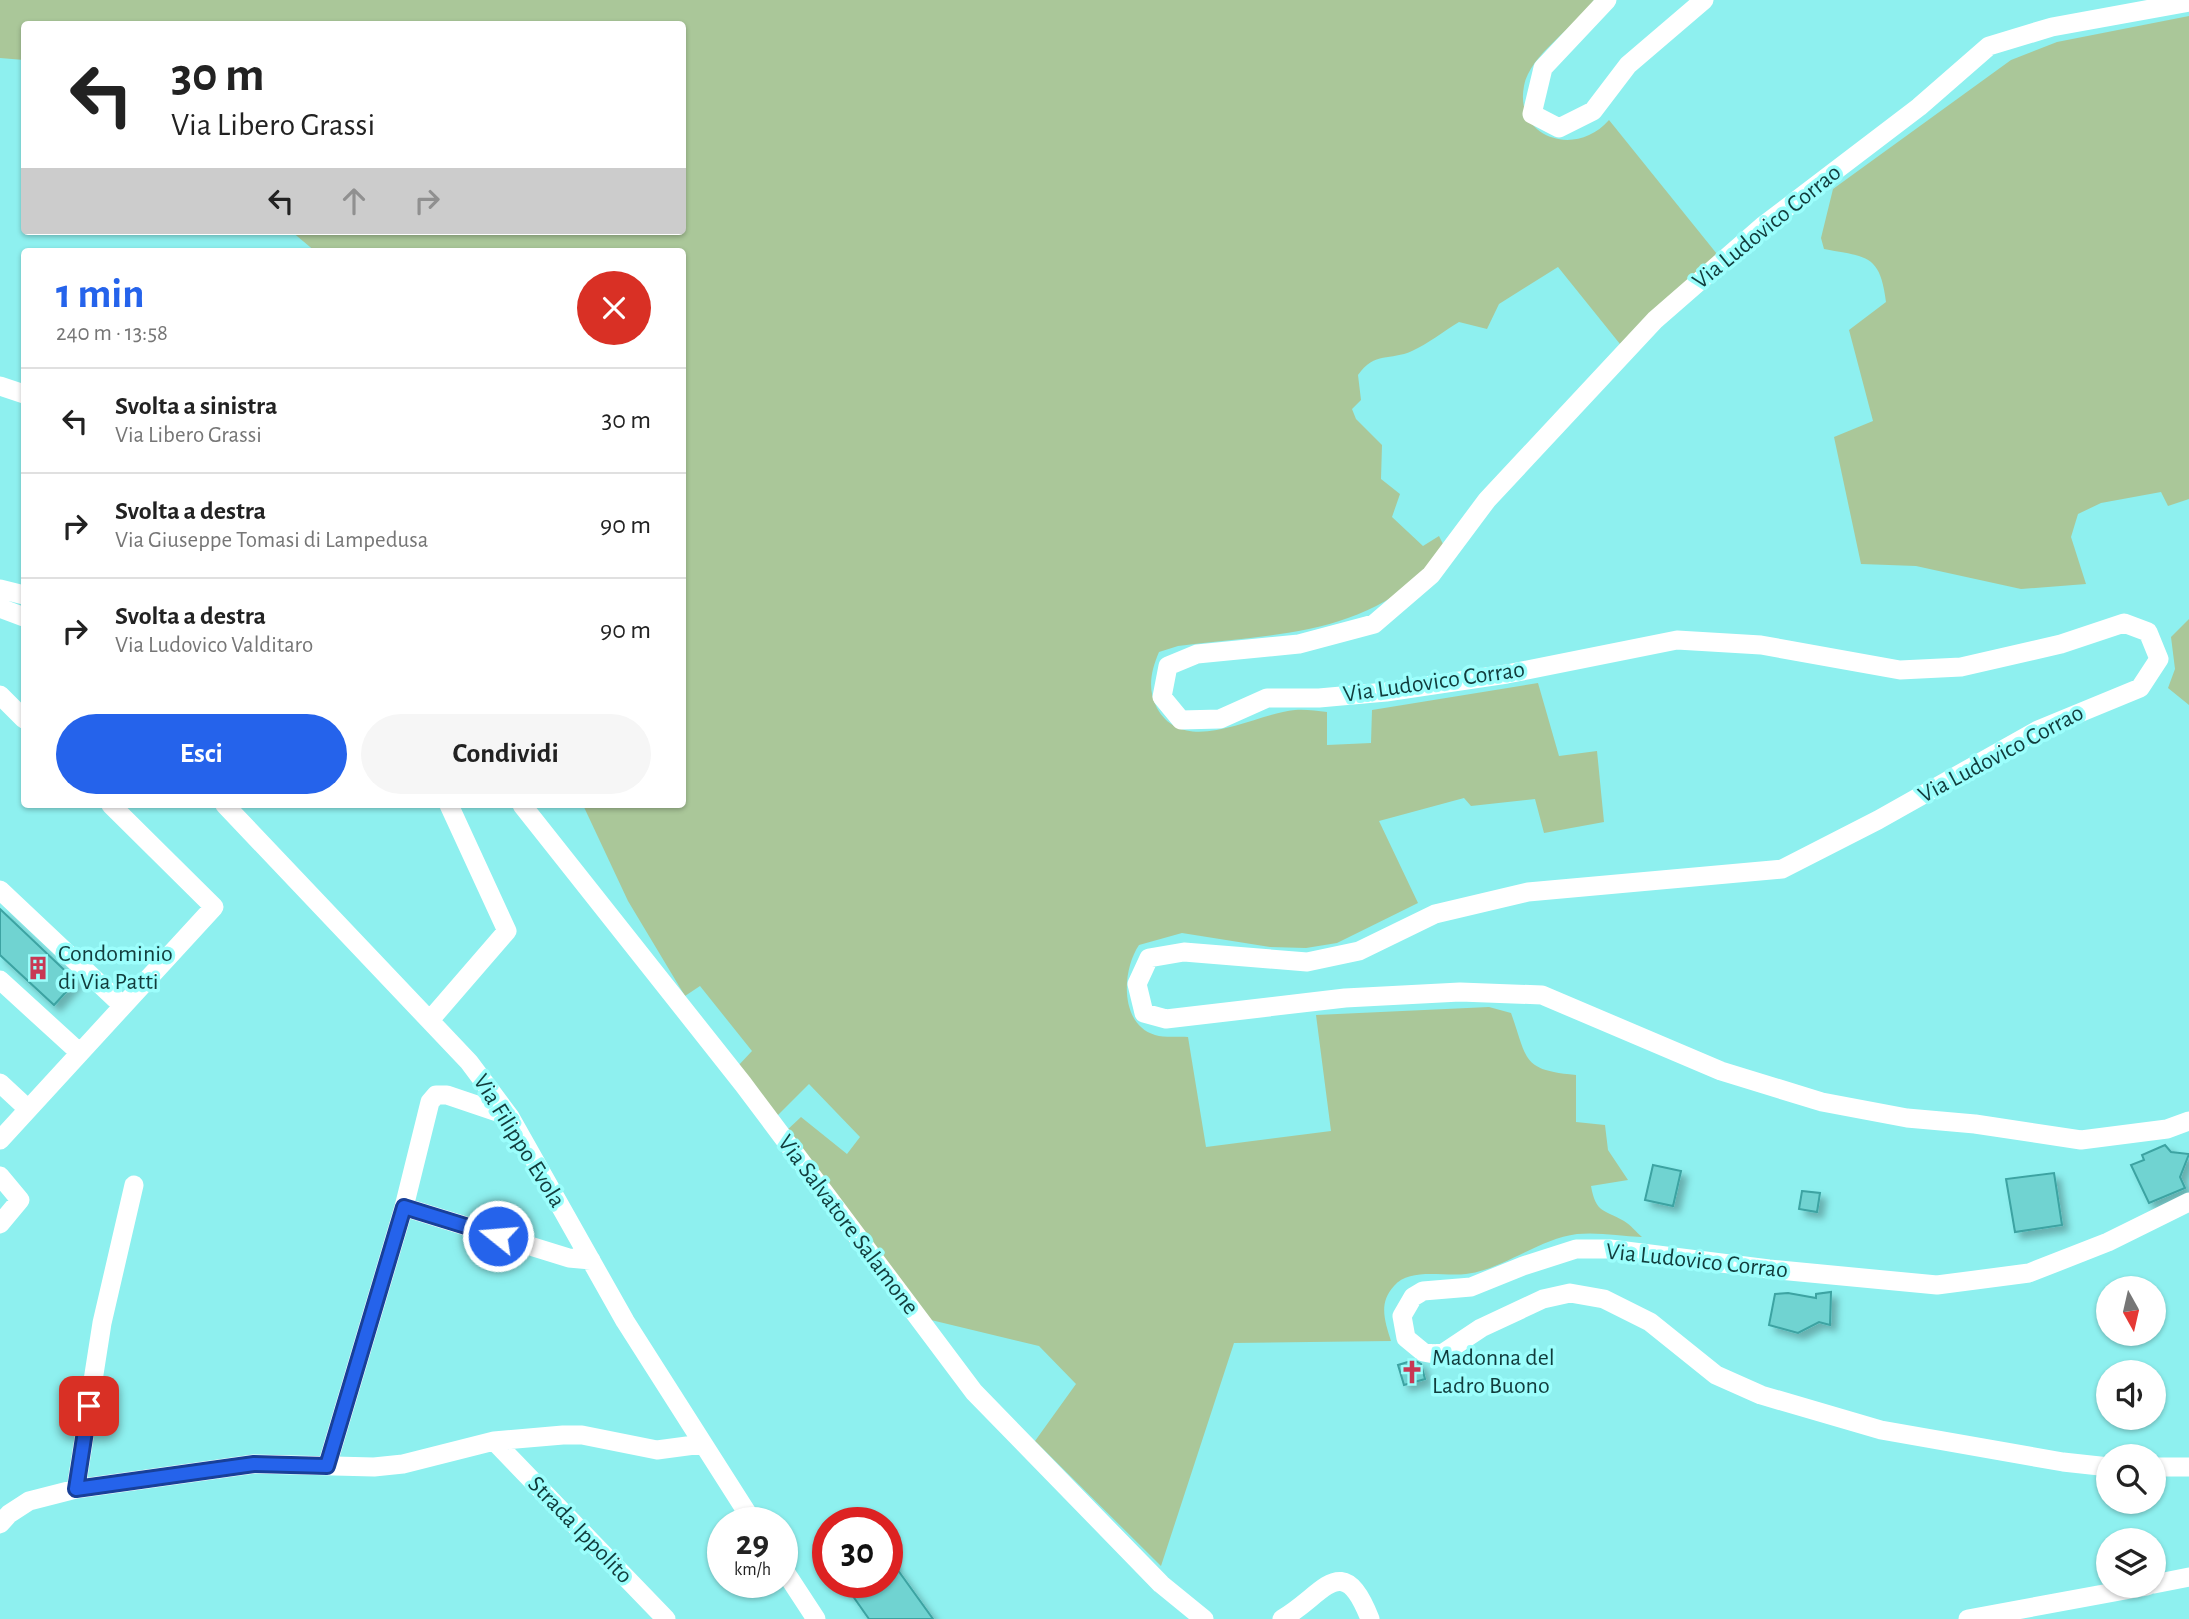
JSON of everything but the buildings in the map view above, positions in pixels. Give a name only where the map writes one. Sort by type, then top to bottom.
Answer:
[{"type":"street","points":[[1607,0],[1543,68],[1532,114],[1559,128],[1593,111],[1628,65],[1704,0]]},
{"type":"street","name":"Via Ludovico Corrao","points":[[2189,2],[2052,27],[1989,46],[1919,107],[1764,225],[1655,320],[1487,500],[1431,575],[1374,624],[1298,644],[1197,654],[1168,666],[1162,697],[1181,720],[1220,719],[1267,698],[1318,698],[1386,692],[1507,674],[1677,640],[1761,645],[1900,670],[1961,667],[2061,644],[2124,623],[2148,632],[2159,659],[2140,688],[2038,730],[1878,820],[1782,869],[1528,892],[1435,914],[1359,951],[1307,962],[1184,952],[1149,958],[1137,984],[1144,1013],[1166,1019],[1345,998],[1460,992],[1542,995],[1721,1071],[1822,1102],[1907,1118],[1975,1124],[2081,1140],[2167,1129],[2189,1121]]},
{"type":"street","points":[[0,386],[21,393]]},
{"type":"street","points":[[0,589],[21,594]]},
{"type":"street","points":[[0,608],[21,616]]},
{"type":"street","points":[[0,695],[21,716]]},
{"type":"street","points":[[0,1140],[214,907],[114,808]]},
{"type":"street","name":"Via Filippo Evola","points":[[228,808],[469,1062],[510,1117],[646,1357],[743,1507]]},
{"type":"street","points":[[429,1020],[507,931],[450,808]]},
{"type":"street","name":"Via Salvatore Salamone","points":[[524,808],[743,1084],[974,1392],[1161,1584],[1204,1619]]},
{"type":"street","points":[[0,890],[123,1006]]},
{"type":"street","points":[[0,980],[79,1053]]},
{"type":"street","points":[[0,1083],[28,1109]]},
{"type":"street","points":[[327,1466],[404,1207],[430,1102],[436,1095],[447,1095],[510,1117]]},
{"type":"street","points":[[0,1176],[20,1200],[0,1224]]},
{"type":"street","points":[[76,1489],[102,1323],[134,1185]]},
{"type":"street","name":"Via Ludovico Corrao","points":[[2096,1465],[2063,1462],[1881,1430],[1761,1395],[1716,1375],[1650,1322],[1604,1299],[1570,1293],[1543,1299],[1481,1328],[1445,1352],[1434,1354],[1413,1346],[1406,1338],[1402,1316],[1413,1297],[1423,1291],[1471,1287],[1523,1266],[1577,1249],[1610,1249],[1769,1269],[1937,1285],[2029,1273],[2108,1241],[2189,1202]]},
{"type":"street","points":[[404,1207],[569,1258],[591,1260]]},
{"type":"street","points":[[0,1524],[9,1514],[29,1501],[76,1489],[254,1464],[374,1467],[402,1464],[494,1441],[563,1435],[671,1451],[702,1444]]},
{"type":"street","name":"Strada Ippolito","points":[[494,1441],[666,1619]]},
{"type":"street","points":[[2166,1467],[2189,1467]]},
{"type":"street","points":[[2166,1582],[2189,1577]]},
{"type":"street","points":[[1282,1619],[1333,1582],[1345,1581],[1355,1587],[1370,1619]]},
{"type":"street","points":[[798,1591],[816,1619]]},
{"type":"street","points":[[1968,1619],[2096,1595]]},
{"type":"green space","points":[[0,0],[1594,0],[1544,52],[1528,74],[1523,104],[1528,118],[1550,137],[1565,140],[1595,132],[1609,120],[1717,254],[1620,344],[1558,267],[1499,304],[1487,329],[1459,322],[1412,351],[1377,359],[1364,367],[1358,375],[1361,400],[1352,409],[1356,419],[1382,445],[1381,479],[1400,494],[1392,517],[1423,546],[1439,536],[1443,544],[1436,558],[1418,577],[1392,597],[1365,612],[1304,630],[1178,646],[1159,652],[1152,673],[1151,687],[1157,708],[1169,723],[1184,730],[1202,732],[1220,729],[1295,710],[1327,712],[1327,745],[1371,743],[1372,710],[1538,683],[1559,756],[1597,751],[1604,822],[1544,833],[1535,799],[1471,806],[1464,798],[1379,821],[1418,903],[1337,943],[1306,948],[1270,947],[1182,933],[1139,945],[1129,968],[1127,995],[1135,1020],[1143,1029],[1159,1036],[1188,1037],[1206,1147],[1331,1131],[1316,1015],[1489,1007],[1511,1013],[1529,1060],[1545,1070],[1576,1075],[1576,1122],[1605,1125],[1608,1150],[1628,1180],[1591,1186],[1595,1202],[1627,1223],[1642,1237],[1577,1234],[1549,1242],[1480,1271],[1457,1275],[1418,1275],[1401,1280],[1389,1292],[1384,1306],[1391,1341],[1234,1343],[1161,1566],[1035,1441],[1076,1384],[1039,1346],[931,1320],[785,1132],[801,1117],[847,1154],[860,1137],[809,1084],[775,1118],[737,1067],[752,1051],[700,986],[685,996],[628,901],[584,808],[686,808],[686,248],[311,248],[296,235],[686,235],[686,21],[21,21],[21,60],[0,58]]},
{"type":"green space","points":[[2189,16],[2189,499],[2168,506],[2161,492],[2101,503],[2078,514],[2071,537],[2086,584],[2021,589],[1916,566],[1861,564],[1834,437],[1873,421],[1849,330],[1886,302],[1880,275],[1869,260],[1824,249],[1821,238],[1833,189],[2011,60],[2057,42]]},
{"type":"green space","points":[[2189,619],[2189,705],[2168,688],[2175,669],[2171,637]]},
{"type":"place","name":"Condominio di Via Patti","points":[[38,968]]},
{"type":"place","name":"Madonna del Ladro Buono","points":[[1412,1372]]},
{"type":"route","points":[[89,1406],[76,1489],[254,1464],[327,1466],[404,1207],[498,1236]]}]
